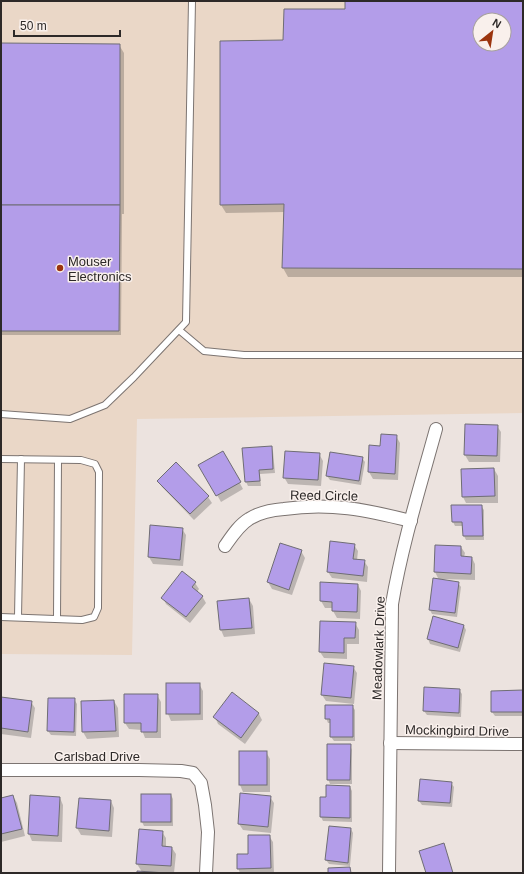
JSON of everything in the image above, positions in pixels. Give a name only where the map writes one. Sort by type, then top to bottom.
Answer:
[{"type":"street","name":"Meadowlark Drive","points":[[389,873],[392,604],[411,521],[436,429]]},
{"type":"street","name":"Reed Circle","points":[[225,546],[236,530],[249,519],[265,511],[300,506],[336,507],[365,510],[411,521]]},
{"type":"street","name":"Mockingbird Drive","points":[[390,743],[523,744]]},
{"type":"street","name":"Carlsbad Drive","points":[[1,770],[139,770],[181,771],[193,773],[201,783],[205,805],[208,832],[206,873]]},
{"type":"lane","points":[[1,414],[70,419],[105,405],[134,378],[186,322],[192,1]]},
{"type":"lane","points":[[179,330],[204,351],[244,355],[523,355]]},
{"type":"lane","points":[[1,459],[81,460],[95,464],[99,472],[98,608],[94,617],[82,620],[1,617]]},
{"type":"lane","points":[[18,617],[21,459]]},
{"type":"lane","points":[[58,460],[58,619]]},
{"type":"shaded area","points":[[1,1],[523,1],[523,413],[137,419],[132,655],[1,654]]},
{"type":"building","points":[[345,1],[523,1],[523,269],[282,268],[284,204],[220,205],[220,41],[283,40],[284,9],[345,9]]},
{"type":"building","points":[[1,43],[120,44],[120,205],[1,205]]},
{"type":"building","name":"Mouser Electronics","points":[[1,205],[120,205],[119,331],[1,331]]},
{"type":"building","points":[[465,424],[498,425],[497,456],[464,455]]},
{"type":"building","points":[[381,434],[397,435],[395,474],[368,472],[369,445],[380,446]]},
{"type":"building","points":[[272,446],[273,469],[259,470],[260,481],[245,482],[242,448]]},
{"type":"building","points":[[223,451],[241,482],[216,496],[198,465]]},
{"type":"building","points":[[285,451],[320,453],[318,480],[283,478]]},
{"type":"building","points":[[330,452],[363,457],[359,481],[326,476]]},
{"type":"building","points":[[176,462],[209,496],[190,514],[157,481]]},
{"type":"building","points":[[494,468],[495,496],[462,497],[461,469]]},
{"type":"building","points":[[451,505],[482,505],[483,536],[463,536],[462,522],[452,522]]},
{"type":"building","points":[[150,525],[183,528],[180,560],[148,557]]},
{"type":"building","points":[[330,541],[355,544],[353,559],[365,560],[363,576],[327,572]]},
{"type":"building","points":[[280,543],[302,550],[289,590],[267,582]]},
{"type":"building","points":[[435,545],[461,546],[461,556],[472,557],[471,574],[434,572]]},
{"type":"building","points":[[182,571],[196,582],[192,587],[203,596],[186,617],[161,598]]},
{"type":"building","points":[[433,578],[459,582],[455,613],[429,610]]},
{"type":"building","points":[[320,582],[358,584],[357,612],[332,611],[332,602],[320,601]]},
{"type":"building","points":[[249,598],[252,628],[220,630],[217,601]]},
{"type":"building","points":[[433,616],[464,625],[458,648],[427,639]]},
{"type":"building","points":[[320,621],[356,622],[355,638],[344,638],[344,653],[319,652]]},
{"type":"building","points":[[324,663],[354,666],[351,698],[321,695]]},
{"type":"building","points":[[166,683],[200,683],[200,714],[166,714]]},
{"type":"building","points":[[424,687],[460,689],[459,713],[423,711]]},
{"type":"building","points":[[523,690],[523,712],[491,712],[491,691]]},
{"type":"building","points":[[232,692],[259,713],[241,738],[213,717]]},
{"type":"building","points":[[124,694],[158,694],[157,732],[141,732],[141,723],[124,723]]},
{"type":"building","points":[[1,697],[32,701],[28,732],[1,728]]},
{"type":"building","points":[[48,698],[75,698],[74,732],[47,731]]},
{"type":"building","points":[[114,700],[116,731],[82,732],[81,701]]},
{"type":"building","points":[[325,705],[353,705],[353,737],[330,737],[330,719],[325,719]]},
{"type":"building","points":[[327,744],[351,744],[350,780],[327,780]]},
{"type":"building","points":[[239,751],[267,751],[267,785],[239,785]]},
{"type":"building","points":[[420,779],[452,782],[450,803],[418,801]]},
{"type":"building","points":[[326,785],[350,786],[350,818],[320,817],[320,797],[326,797]]},
{"type":"building","points":[[240,793],[271,796],[268,827],[238,824]]},
{"type":"building","points":[[141,794],[171,794],[171,822],[141,822]]},
{"type":"building","points":[[13,795],[22,829],[1,834],[1,798]]},
{"type":"building","points":[[30,795],[60,797],[58,836],[28,834]]},
{"type":"building","points":[[79,798],[111,800],[109,831],[76,828]]},
{"type":"building","points":[[329,826],[351,828],[348,863],[325,860]]},
{"type":"building","points":[[139,829],[163,831],[162,846],[172,847],[171,866],[136,864]]},
{"type":"building","points":[[248,835],[270,835],[271,868],[237,869],[237,854],[248,854]]},
{"type":"building","points":[[444,843],[453,873],[426,873],[419,851]]},
{"type":"building","points":[[350,867],[351,873],[328,873],[328,868]]},
{"type":"building","points":[[137,871],[166,873],[137,873]]},
{"type":"place","name":"Mouser Electronics","points":[[60,268]]}]
